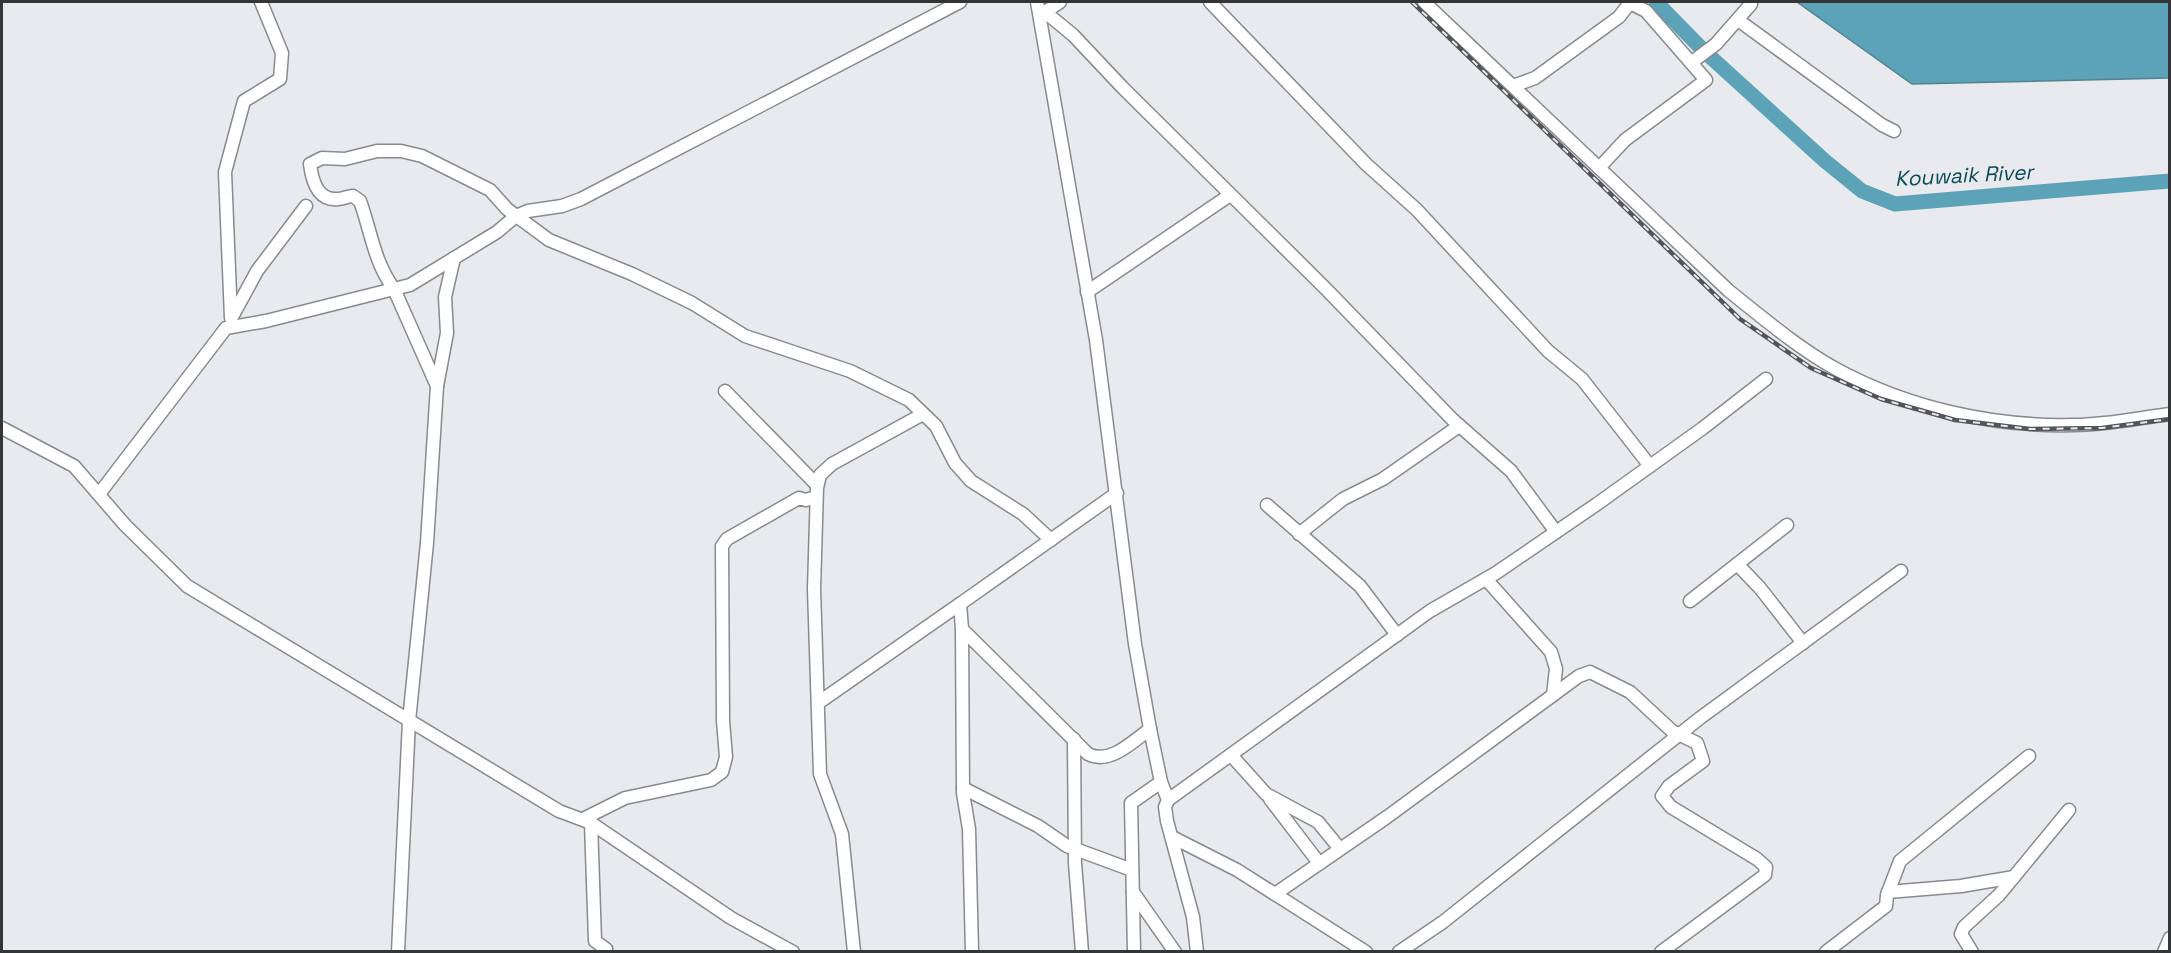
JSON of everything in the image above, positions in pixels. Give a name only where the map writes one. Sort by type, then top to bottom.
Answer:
[{"type":"street","points":[[228,323],[225,172],[244,101],[280,79],[282,53],[261,2]]},
{"type":"street","points":[[228,323],[266,321],[410,285],[497,232],[516,216],[562,206],[581,199],[960,2]]},
{"type":"street","points":[[1040,8],[1060,2]]},
{"type":"street","points":[[1210,2],[1366,164],[1417,210],[1548,351],[1582,379],[1650,466]]},
{"type":"street","points":[[1424,2],[1738,298],[1781,332],[1834,368],[1868,385],[1932,408],[1995,421],[2076,425],[2169,414]]},
{"type":"street","points":[[1513,86],[1535,78],[1619,17],[1629,3],[1646,11],[1697,59],[1706,80],[1625,140],[1599,168]]},
{"type":"street","points":[[1697,59],[1716,44],[1751,4]]},
{"type":"street","points":[[1040,8],[1073,35],[1460,426],[1511,471],[1556,532]]},
{"type":"street","points":[[1040,8],[1087,292],[1117,493],[1125,574],[1150,729],[1161,782],[1168,800]]},
{"type":"street","points":[[1738,20],[1882,125],[1894,131]]},
{"type":"street","points":[[438,386],[394,289],[380,267],[360,201],[352,196],[338,199],[320,193],[312,177],[310,164],[314,160],[345,159],[377,152],[414,153],[490,190],[516,216],[549,240],[632,274],[692,303],[745,336],[850,371],[909,400],[936,426],[955,463],[970,481],[1023,514],[1051,540]]},
{"type":"street","points":[[1087,292],[1230,195]]},
{"type":"street","points":[[99,495],[228,323],[257,271],[306,206]]},
{"type":"street","points":[[398,951],[409,721],[427,543],[438,386],[447,333],[446,297],[454,258]]},
{"type":"street","points":[[1197,951],[1193,917],[1165,807],[1168,800],[1430,611],[1486,579],[1650,466],[1766,379]]},
{"type":"street","points":[[725,391],[817,491]]},
{"type":"street","points":[[855,951],[842,834],[820,774],[814,589],[817,491],[820,475],[832,464],[923,414]]},
{"type":"street","points":[[1299,534],[1342,499],[1383,479],[1460,426]]},
{"type":"street","points":[[2,428],[74,466],[125,525],[187,586],[559,811],[587,821],[731,918],[792,951]]},
{"type":"street","points":[[587,821],[625,798],[711,780],[723,772],[726,757],[723,721],[722,546],[727,539],[800,498],[806,500],[817,491]]},
{"type":"street","points":[[818,703],[1117,493]]},
{"type":"street","points":[[1267,505],[1360,586],[1397,635]]},
{"type":"street","points":[[1690,601],[1787,525]]},
{"type":"street","points":[[1737,564],[1760,588],[1803,643]]},
{"type":"street","points":[[1399,951],[1443,922],[1679,736],[1901,571]]},
{"type":"street","points":[[1486,579],[1551,652],[1556,669],[1553,695]]},
{"type":"street","points":[[960,604],[963,788],[969,828],[972,951]]},
{"type":"street","points":[[962,629],[1088,754],[1102,759],[1150,729]]},
{"type":"street","points":[[1275,894],[1553,695],[1590,672],[1630,692],[1679,736],[1697,743],[1703,760],[1670,786],[1662,796],[1671,807],[1748,853],[1766,867],[1765,875],[1661,951]]},
{"type":"street","points":[[1074,740],[1075,849],[1082,951]]},
{"type":"street","points":[[1231,755],[1266,794],[1319,863]]},
{"type":"street","points":[[1826,951],[1880,913],[1886,906],[1888,892],[1900,861],[2029,756]]},
{"type":"street","points":[[1134,951],[1131,803],[1161,782]]},
{"type":"street","points":[[963,788],[1038,826],[1075,849],[1132,870]]},
{"type":"street","points":[[1266,794],[1318,822],[1340,849]]},
{"type":"street","points":[[1972,951],[1961,934],[1964,927],[1999,895],[2069,810]]},
{"type":"street","points":[[587,821],[595,941],[606,949],[605,951]]},
{"type":"street","points":[[1172,837],[1237,870],[1366,951]]},
{"type":"street","points":[[1888,892],[1961,886],[2014,877]]},
{"type":"street","points":[[1133,892],[1175,951]]},
{"type":"street","points":[[2164,951],[2169,938]]},
{"type":"water","points":[[1797,2],[2169,2],[2169,78],[1912,84]]},
{"type":"waterway","name":"Kouwaik River","points":[[1656,2],[1705,52],[1825,161],[1862,191],[1895,204],[2170,181]]},
{"type":"railway","points":[[1412,2],[1740,319],[1811,368],[1881,399],[1955,420],[2030,429],[2102,428],[2170,419]]}]
